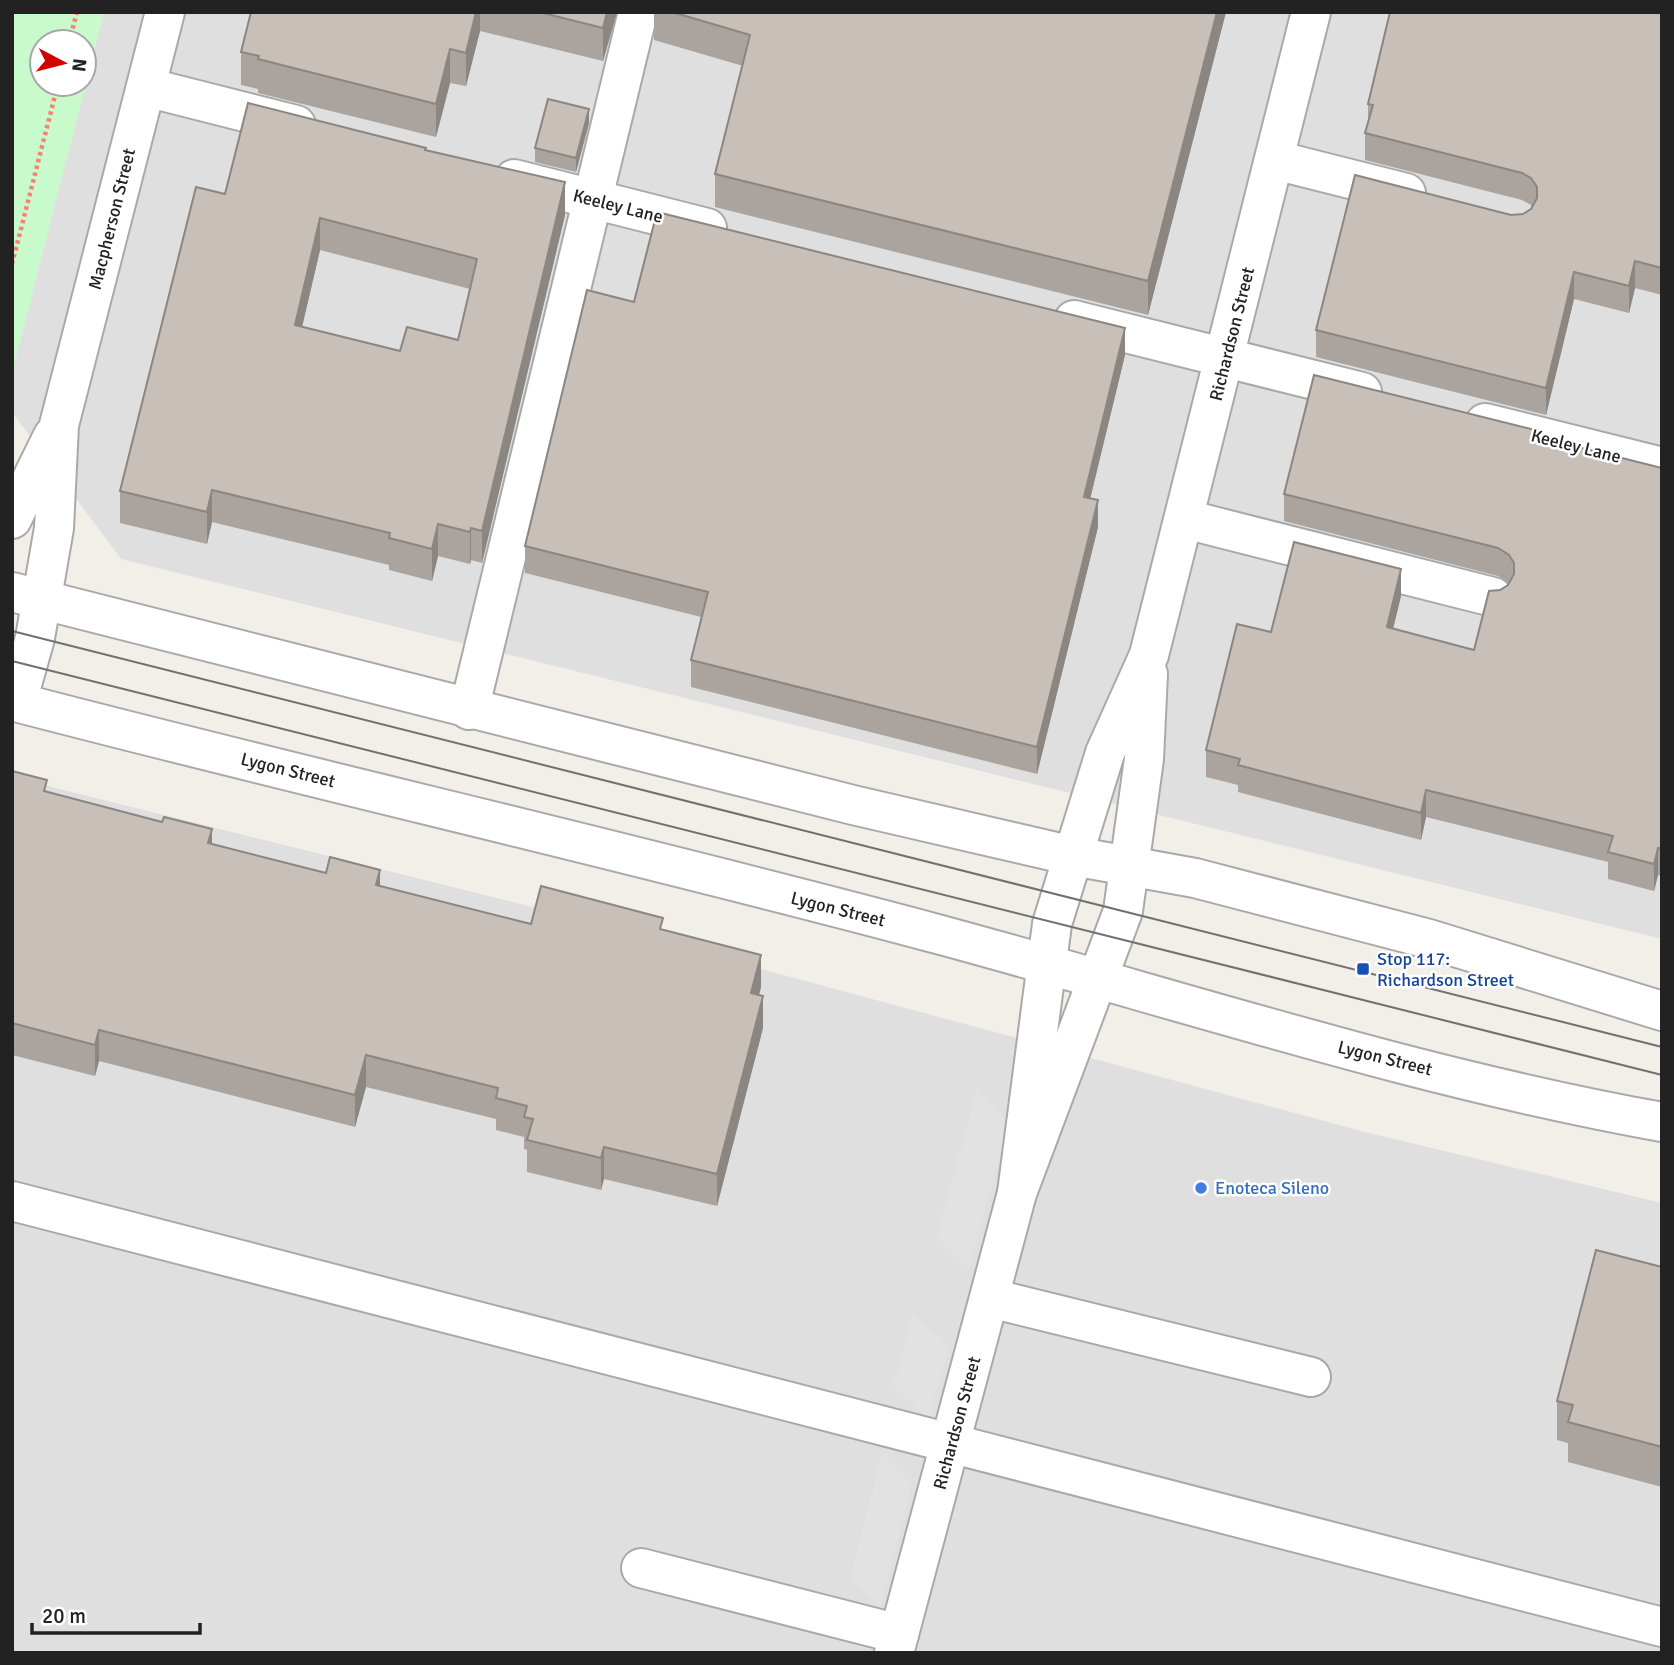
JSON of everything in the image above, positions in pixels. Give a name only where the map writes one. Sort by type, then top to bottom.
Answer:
[{"type":"street","name":"Macpherson Street","points":[[15,701],[27,596],[54,528],[59,425],[165,12]]},
{"type":"street","points":[[469,710],[590,198],[638,12]]},
{"type":"street","name":"Richardson Street","points":[[1017,1192],[1052,924],[1105,753],[1149,655],[1226,358],[1311,12]]},
{"type":"street","points":[[146,86],[334,134]]},
{"type":"street","points":[[1275,160],[1438,201]]},
{"type":"street","name":"Keeley Lane","points":[[483,171],[738,236]]},
{"type":"street","points":[[1038,311],[1392,400]]},
{"type":"street","name":"Keeley Lane","points":[[1446,413],[1662,467]]},
{"type":"street","name":"Macpherson Street","points":[[12,519],[59,425]]},
{"type":"street","points":[[1185,519],[1493,597]]},
{"type":"street","points":[[27,596],[853,805],[1073,856],[1130,864],[1195,878],[1429,939],[1662,1011]]},
{"type":"street","name":"Richardson Street","points":[[897,1644],[953,1443],[1017,1192],[1120,920],[1144,759],[1149,655]]},
{"type":"street","name":"Lygon Street","points":[[15,701],[942,935],[1358,1052],[1539,1097],[1662,1122]]},
{"type":"street","points":[[12,1200],[1662,1627]]},
{"type":"street","points":[[990,1298],[1311,1377]]},
{"type":"street","points":[[641,1568],[897,1644]]},
{"type":"path","points":[[12,264],[54,98]]},
{"type":"shaded area","points":[[104,12],[1662,12],[1662,939],[121,559],[12,412],[12,372],[82,98],[98,98],[98,35]]},
{"type":"shaded area","points":[[12,777],[513,902],[1365,1132],[1662,1203],[1662,1653],[12,1653]]},
{"type":"shaded area","points":[[977,1091],[1009,1123],[969,1270],[936,1236]]},
{"type":"shaded area","points":[[913,1314],[950,1346],[929,1419],[893,1386]]},
{"type":"shaded area","points":[[882,1454],[912,1484],[880,1608],[850,1578]]},
{"type":"green space","points":[[12,12],[104,12],[98,35],[98,28],[28,28],[28,98],[82,98],[12,372]]},
{"type":"building","points":[[251,12],[476,12],[466,53],[450,49],[436,104],[258,59],[259,56],[241,52]]},
{"type":"building","points":[[539,12],[607,12],[603,28]]},
{"type":"building","points":[[672,12],[1217,12],[1148,281],[715,174],[750,35]]},
{"type":"building","points":[[1390,12],[1662,12],[1662,268],[1635,261],[1629,286],[1574,272],[1546,388],[1316,330],[1355,175],[1511,215],[1523,214],[1531,209],[1537,198],[1537,187],[1531,178],[1522,173],[1365,133],[1373,105],[1368,104]]},
{"type":"building","points":[[548,99],[589,109],[576,158],[535,148]]},
{"type":"building","points":[[248,103],[426,148],[425,150],[565,182],[482,531],[471,528],[470,532],[438,524],[432,549],[389,538],[390,533],[212,490],[207,512],[120,491],[196,187],[225,194]],"holes":[[[320,218],[477,259],[458,340],[407,327],[400,351],[295,325]]]},
{"type":"building","points":[[657,212],[1125,328],[1084,497],[1098,500],[1037,747],[691,660],[708,592],[525,546],[587,290],[634,302]]},
{"type":"building","points":[[1314,375],[1535,430],[1534,436],[1662,468],[1662,849],[1658,848],[1654,864],[1608,852],[1613,836],[1426,790],[1421,813],[1238,765],[1240,759],[1206,750],[1237,624],[1271,632],[1294,542],[1401,569],[1387,627],[1474,650],[1489,591],[1500,590],[1508,585],[1514,574],[1514,563],[1509,555],[1498,548],[1284,494]]},
{"type":"building","points":[[12,771],[47,780],[44,791],[162,822],[164,817],[212,829],[208,843],[326,873],[330,857],[380,870],[376,885],[531,924],[541,886],[663,918],[660,929],[761,955],[751,993],[763,996],[717,1174],[604,1147],[601,1158],[527,1140],[533,1119],[524,1117],[527,1106],[496,1098],[498,1088],[366,1055],[355,1095],[99,1030],[95,1045],[12,1023]]},
{"type":"building","points":[[1596,1250],[1662,1267],[1662,1447],[1568,1422],[1573,1405],[1557,1401]]},
{"type":"tram line","points":[[12,631],[1662,1047]]},
{"type":"tram line","points":[[12,661],[1662,1075]]},
{"type":"place","name":"Stop 117: Richardson Street","points":[[1363,969]]},
{"type":"place","name":"Enoteca Sileno","points":[[1201,1188]]}]
